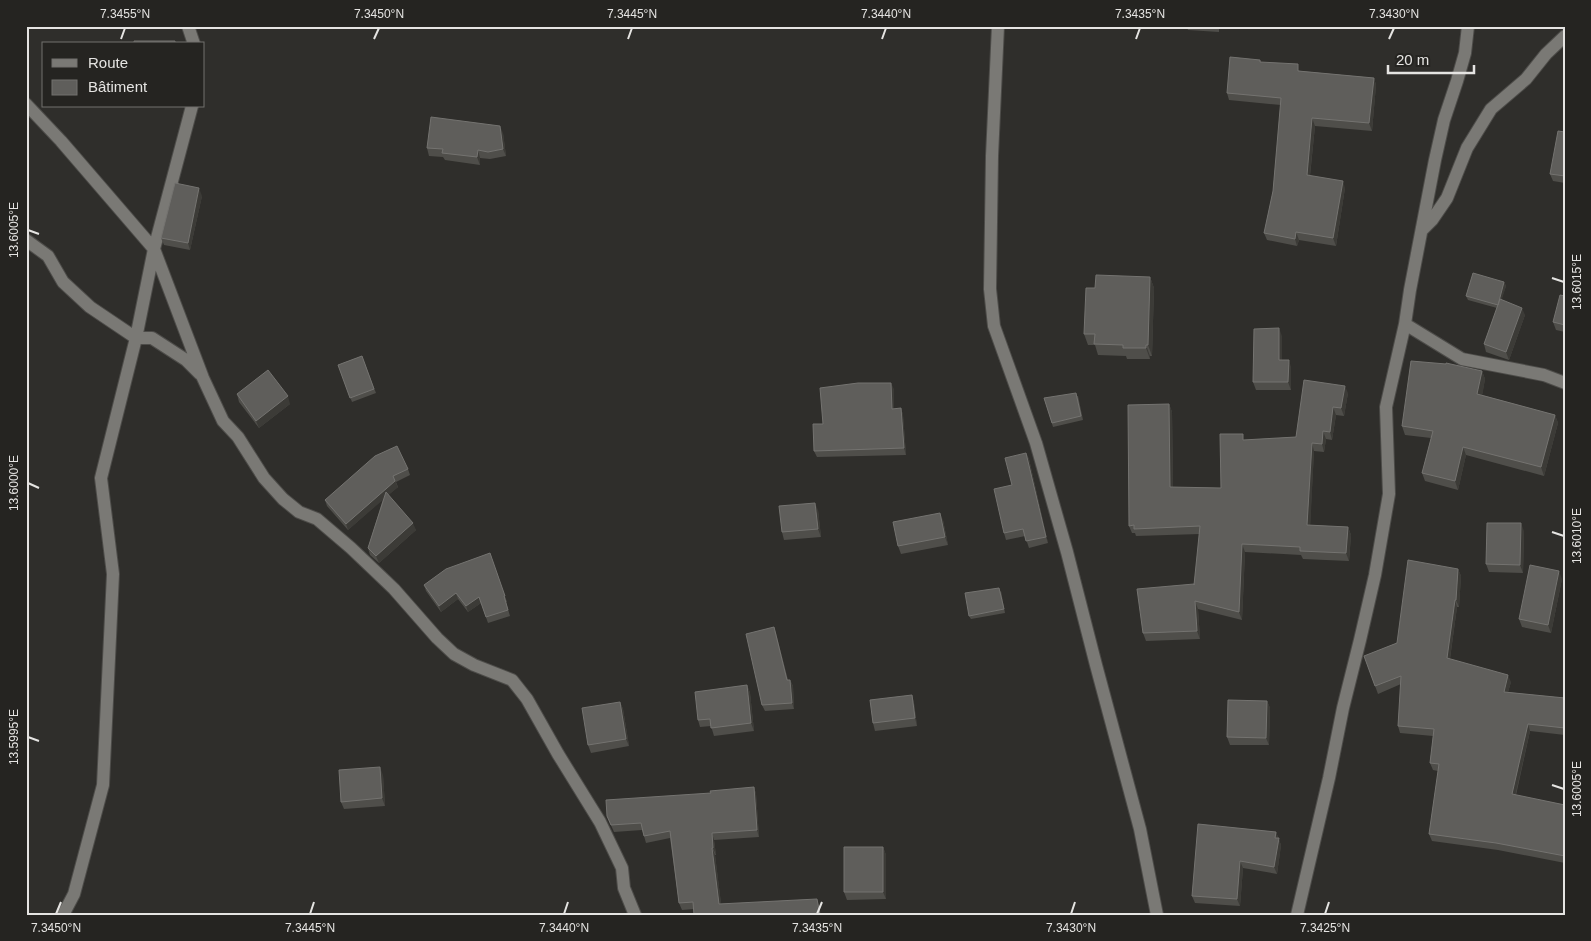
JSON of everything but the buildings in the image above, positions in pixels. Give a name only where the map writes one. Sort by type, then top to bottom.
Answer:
[{"type":"street","points":[[188,26],[193,42]]},
{"type":"street","points":[[998,26],[993,101],[990,289],[994,326],[1036,443],[1065,543],[1140,829],[1157,915]]},
{"type":"street","points":[[1297,915],[1375,575],[1389,494],[1386,408],[1405,324],[1435,160],[1444,120],[1465,53],[1468,26]]},
{"type":"street","points":[[1422,230],[1432,220],[1447,198],[1467,148],[1491,109],[1526,79],[1546,54],[1565,36]]},
{"type":"street","points":[[26,104],[62,141],[154,249],[203,378],[223,421],[238,437],[264,478],[283,499],[299,512],[317,519],[351,548],[394,589],[437,638],[454,654],[474,665],[512,680],[527,699],[600,822],[622,868],[624,888],[635,915]]},
{"type":"street","points":[[63,915],[74,894],[103,784],[113,574],[101,478],[136,338],[154,249],[191,108]]},
{"type":"street","points":[[26,240],[48,256],[63,282],[96,312],[136,338],[152,338],[186,360],[203,378]]},
{"type":"street","points":[[1405,324],[1462,359],[1544,375],[1565,384]]}]
